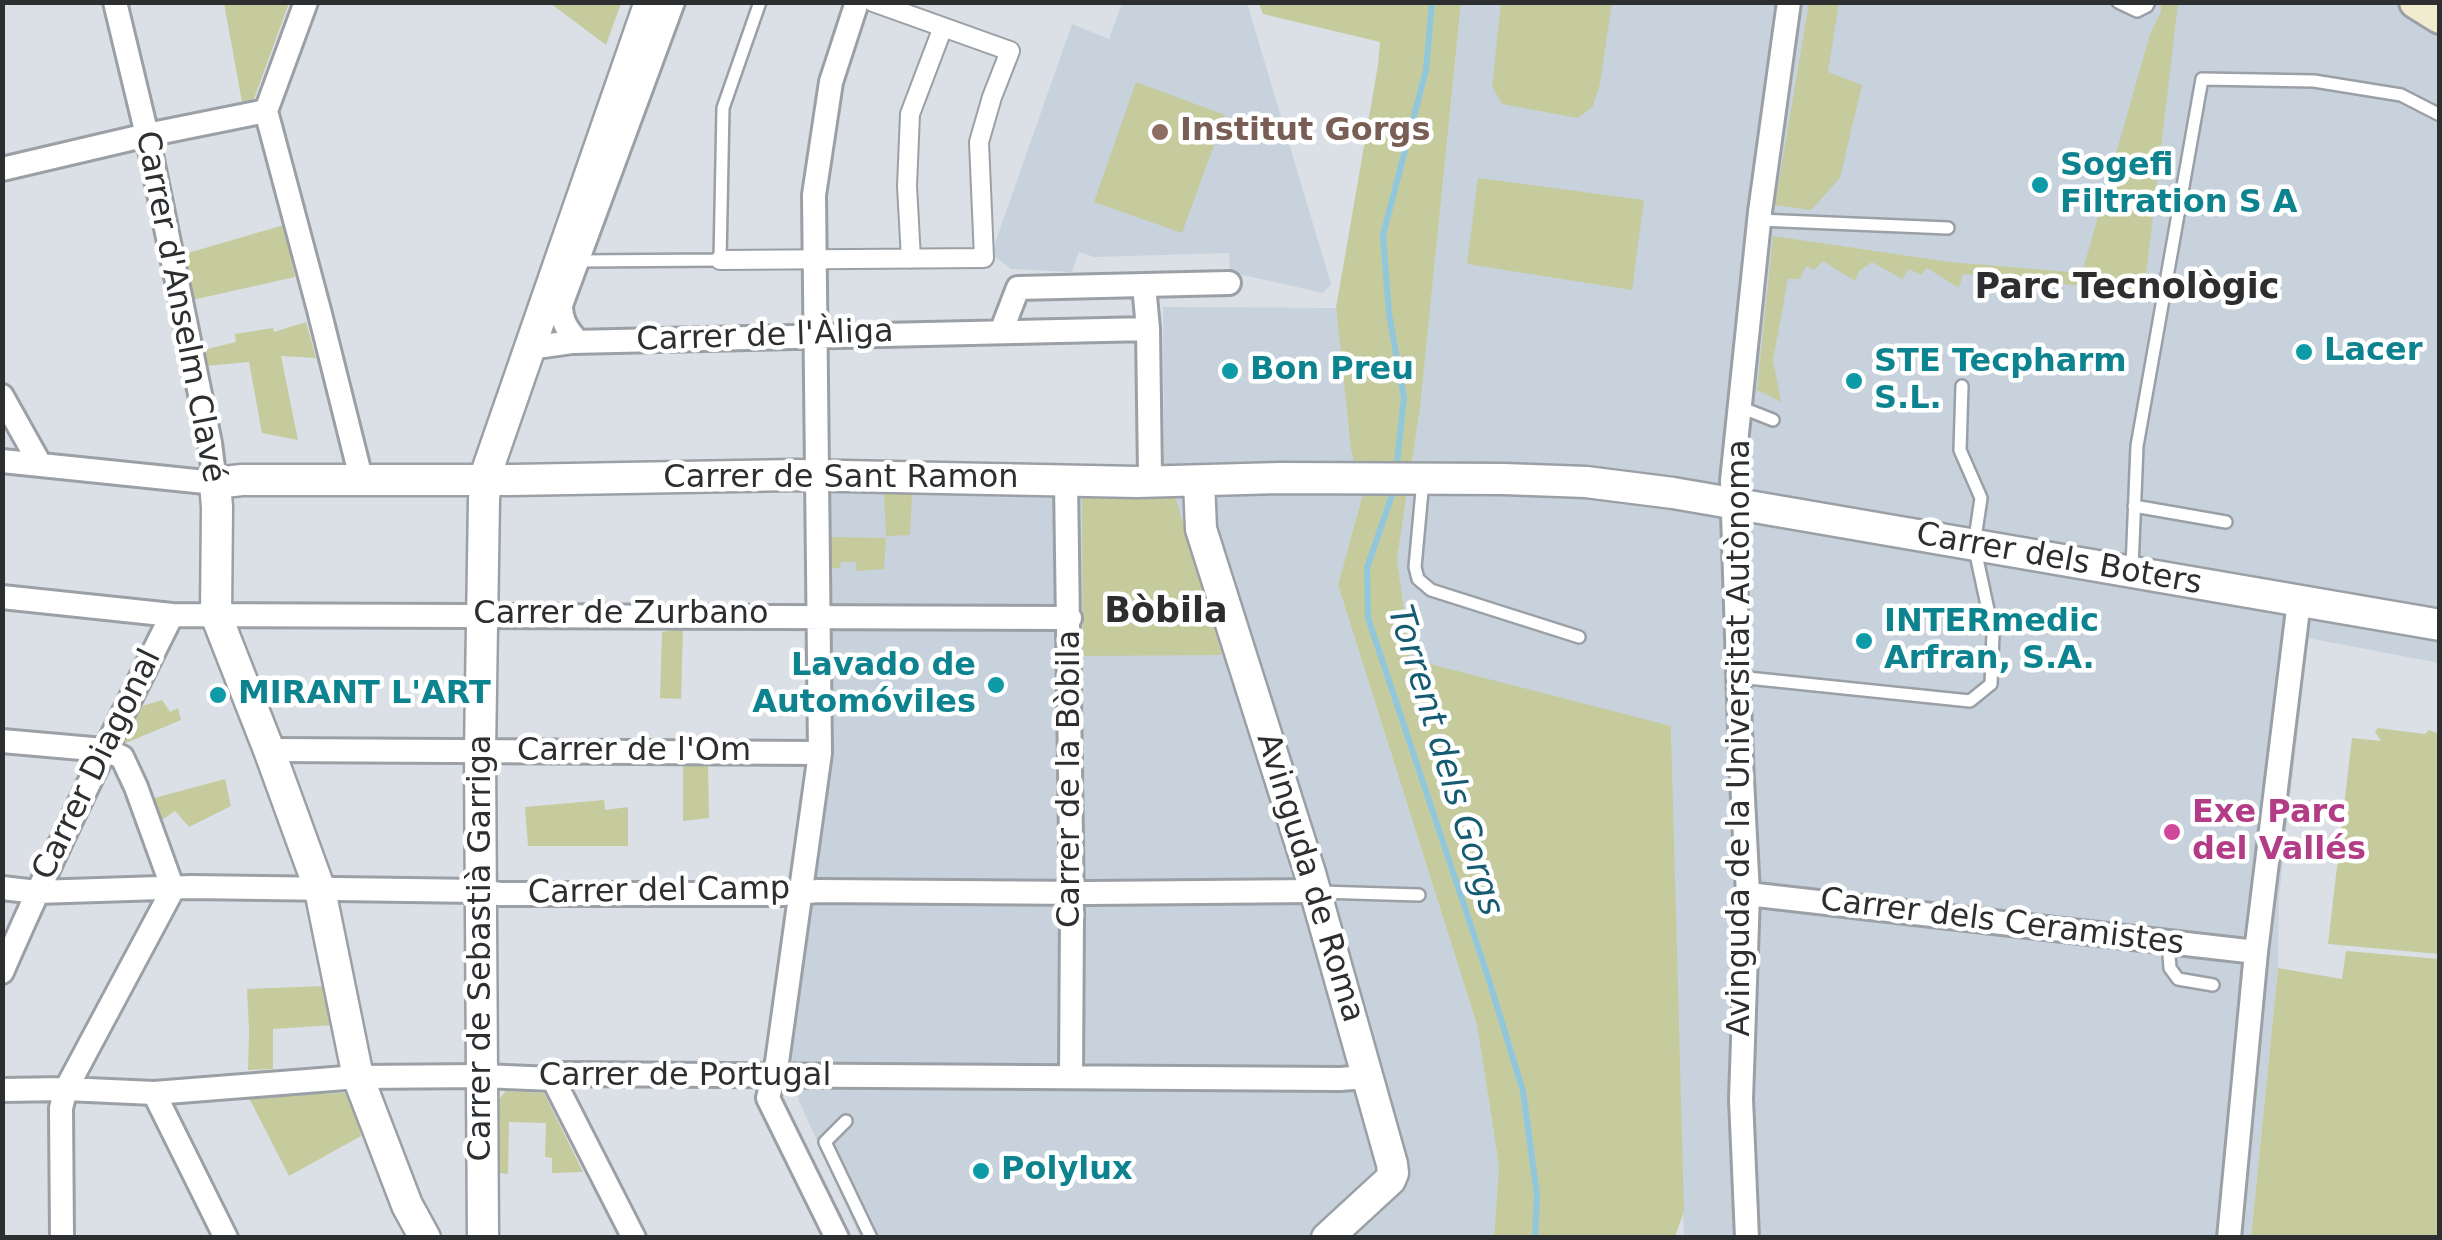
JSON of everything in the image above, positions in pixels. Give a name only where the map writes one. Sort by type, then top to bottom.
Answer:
[{"type":"main road","points":[[2416,2],[2440,17]]},
{"type":"street","name":"Carrer d'Anselm Clavé","points":[[115,2],[210,443],[217,507],[216,615]]},
{"type":"street","points":[[306,2],[266,111],[361,478]]},
{"type":"street","name":"Carrer de Sebastià Garriga","points":[[483,1238],[480,752],[486,479],[650,2]]},
{"type":"street","points":[[578,342],[565,326],[561,305],[673,2]]},
{"type":"street","points":[[837,1238],[768,1098],[777,1062],[820,753],[814,195],[831,82],[857,2]]},
{"type":"street","points":[[720,260],[984,258],[979,142],[1010,51],[874,2]]},
{"type":"street","name":"Avinguda de la Universitat Autònoma","points":[[1747,1238],[1741,1099],[1748,894],[1732,480],[1789,2]]},
{"type":"street","points":[[911,259],[907,186],[910,114],[943,28]]},
{"type":"street","points":[[2,169],[266,111]]},
{"type":"street","points":[[1001,332],[1018,288],[1229,283]]},
{"type":"street","points":[[1144,285],[1150,476],[1155,482]]},
{"type":"street","name":"Carrer de l'Àliga","points":[[529,348],[578,342],[1148,329]]},
{"type":"street","points":[[2,396],[40,464]]},
{"type":"street","name":"Carrer de Sant Ramon","points":[[2,461],[215,483],[361,478],[818,475],[1155,482],[1199,488],[1280,478],[1504,479],[1586,482],[1680,494]]},
{"type":"street","name":"Carrer de la Bòbila","points":[[1066,481],[1071,1076]]},
{"type":"street","name":"Avinguda de Roma","points":[[1199,488],[1200,529],[1316,891],[1393,1173],[1327,1238]]},
{"type":"street","name":"Carrer dels Boters","points":[[1680,494],[2440,625]]},
{"type":"street","name":"Carrer de Zurbano","points":[[2,597],[172,615],[1070,618]]},
{"type":"street","points":[[2228,1238],[2256,952],[2299,601]]},
{"type":"street","name":"Carrer Diagonal","points":[[2,972],[104,750],[172,615]]},
{"type":"street","points":[[216,615],[320,890],[358,1077],[407,1205],[424,1238]]},
{"type":"street","points":[[2,740],[104,750],[122,758],[173,889],[66,1090],[61,1108],[62,1238]]},
{"type":"street","name":"Carrer de l'Om","points":[[269,750],[820,753]]},
{"type":"street","name":"Carrer del Camp","points":[[2,888],[37,892],[173,889],[500,894],[1316,891]]},
{"type":"street","name":"Carrer dels Ceramistes","points":[[1748,894],[2256,952]]},
{"type":"street","name":"Carrer de Portugal","points":[[2,1090],[154,1093],[358,1077],[554,1079],[564,1074],[1367,1078]]},
{"type":"street","points":[[554,1079],[634,1238]]},
{"type":"street","points":[[154,1093],[226,1238]]},
{"type":"lane","points":[[578,261],[720,260],[723,108],[760,2]]},
{"type":"lane","points":[[2118,2],[2137,11],[2149,2]]},
{"type":"lane","points":[[2132,572],[2137,446],[2202,78],[2314,80],[2401,95],[2440,115]]},
{"type":"lane","points":[[1760,220],[1948,228]]},
{"type":"lane","points":[[1738,678],[1970,700],[1991,684],[1993,633],[1974,545],[1981,498],[1960,450],[1962,386]]},
{"type":"lane","points":[[1740,407],[1773,420]]},
{"type":"lane","points":[[1415,480],[1418,579],[1431,590],[1579,638]]},
{"type":"lane","points":[[2134,506],[2226,522]]},
{"type":"lane","points":[[1316,891],[1419,896]]},
{"type":"lane","points":[[2168,942],[2170,968],[2178,979],[2213,986]]},
{"type":"lane","points":[[846,1121],[825,1142],[871,1238]]},
{"type":"shaded area","name":"Institut Gorgs","points":[[1122,3],[1247,3],[1331,284],[1323,293],[1230,272],[1229,253],[1094,257],[1079,252],[1072,272],[1011,269],[995,257],[993,249],[1072,24],[1109,39]]},
{"type":"shaded area","points":[[1461,3],[2439,3],[2439,663],[2308,638],[2279,896],[2278,968],[2251,1237],[1684,1237],[1671,727],[1411,659],[1397,559],[1420,407]]},
{"type":"shaded area","points":[[1163,307],[1336,308],[1351,450],[1362,497],[1338,585],[1477,1025],[1499,1166],[1494,1237],[860,1237],[784,1067],[828,743],[826,489],[1164,473]]},
{"type":"green space","points":[[224,3],[289,3],[254,99],[242,102]]},
{"type":"green space","points":[[550,3],[621,3],[606,45]]},
{"type":"green space","points":[[1259,3],[1461,3],[1420,408],[1397,559],[1411,659],[1671,726],[1684,1211],[1675,1237],[1494,1237],[1499,1166],[1477,1025],[1338,585],[1362,497],[1351,450],[1336,308],[1380,42],[1263,14]]},
{"type":"green space","points":[[1501,3],[1612,3],[1600,84],[1593,106],[1578,118],[1502,104],[1492,86]]},
{"type":"green space","points":[[1809,3],[1839,3],[1828,72],[1862,85],[1840,178],[1811,210],[1775,205]]},
{"type":"green space","points":[[2161,3],[2178,3],[2144,292],[1963,274],[1959,288],[1927,268],[1921,275],[1909,269],[1902,279],[1872,262],[1860,270],[1855,281],[1823,261],[1814,270],[1806,266],[1800,279],[1788,279],[1773,360],[1781,402],[1757,390],[1773,236],[1950,262],[2082,273]]},
{"type":"green space","points":[[1136,82],[1225,115],[1182,233],[1094,202]]},
{"type":"green space","points":[[1478,178],[1644,200],[1632,290],[1467,264]]},
{"type":"green space","points":[[284,225],[295,277],[192,300],[181,255]]},
{"type":"green space","points":[[306,322],[316,358],[281,356],[298,440],[262,433],[249,362],[204,366],[199,351],[236,342],[235,334],[273,328],[274,332]]},
{"type":"green space","points":[[884,494],[912,494],[910,535],[886,536]]},
{"type":"green space","points":[[1082,496],[1175,496],[1222,655],[1083,656]]},
{"type":"green space","points":[[828,537],[886,538],[884,569],[856,571],[856,562],[826,568]]},
{"type":"green space","points":[[683,629],[681,699],[660,698],[662,632]]},
{"type":"green space","points":[[162,700],[170,712],[178,708],[181,720],[121,745],[116,738],[132,709]]},
{"type":"green space","points":[[2378,728],[2425,734],[2429,730],[2439,734],[2439,954],[2328,944],[2352,738],[2381,741],[2375,732]]},
{"type":"green space","points":[[683,763],[708,765],[709,818],[683,821]]},
{"type":"green space","points":[[225,779],[231,806],[189,827],[175,811],[159,822],[147,800]]},
{"type":"green space","points":[[604,800],[605,810],[628,807],[628,846],[528,846],[525,807]]},
{"type":"green space","points":[[2346,951],[2439,959],[2439,1237],[2251,1237],[2278,968],[2342,979]]},
{"type":"green space","points":[[323,986],[334,1025],[273,1029],[273,1069],[248,1070],[247,989]]},
{"type":"green space","points":[[506,1091],[544,1093],[583,1172],[552,1173],[552,1158],[545,1157],[546,1123],[509,1122],[508,1174],[494,1172],[494,1105]]},
{"type":"green space","points":[[345,1093],[353,1099],[361,1136],[289,1176],[248,1096]]},
{"type":"waterway","name":"Torrent dels Gorgs","points":[[1396,472],[1404,398],[1389,314],[1383,235],[1426,70],[1432,2]]},
{"type":"waterway","name":"Torrent dels Gorgs","points":[[1394,489],[1367,568],[1368,618],[1523,1091],[1537,1195],[1535,1238]]},
{"type":"place","name":"Institut Gorgs","points":[[1160,132]]},
{"type":"place","name":"Sogefi Filtration S A","points":[[2040,185]]},
{"type":"place","name":"Lacer","points":[[2304,352]]},
{"type":"place","name":"Bon Preu","points":[[1230,371]]},
{"type":"place","name":"STE Tecpharm S.L.","points":[[1854,381]]},
{"type":"place","name":"INTERmedic Arfran, S.A.","points":[[1864,641]]},
{"type":"place","name":"Lavado de Automóviles","points":[[996,685]]},
{"type":"place","name":"MIRANT L'ART","points":[[218,695]]},
{"type":"place","name":"Exe Parc del Vallés","points":[[2172,832]]},
{"type":"place","name":"Polylux","points":[[981,1171]]},
{"type":"district","name":"Parc Tecnològic","points":[[2127,289]]},
{"type":"district","name":"Bòbila","points":[[1166,613]]}]
